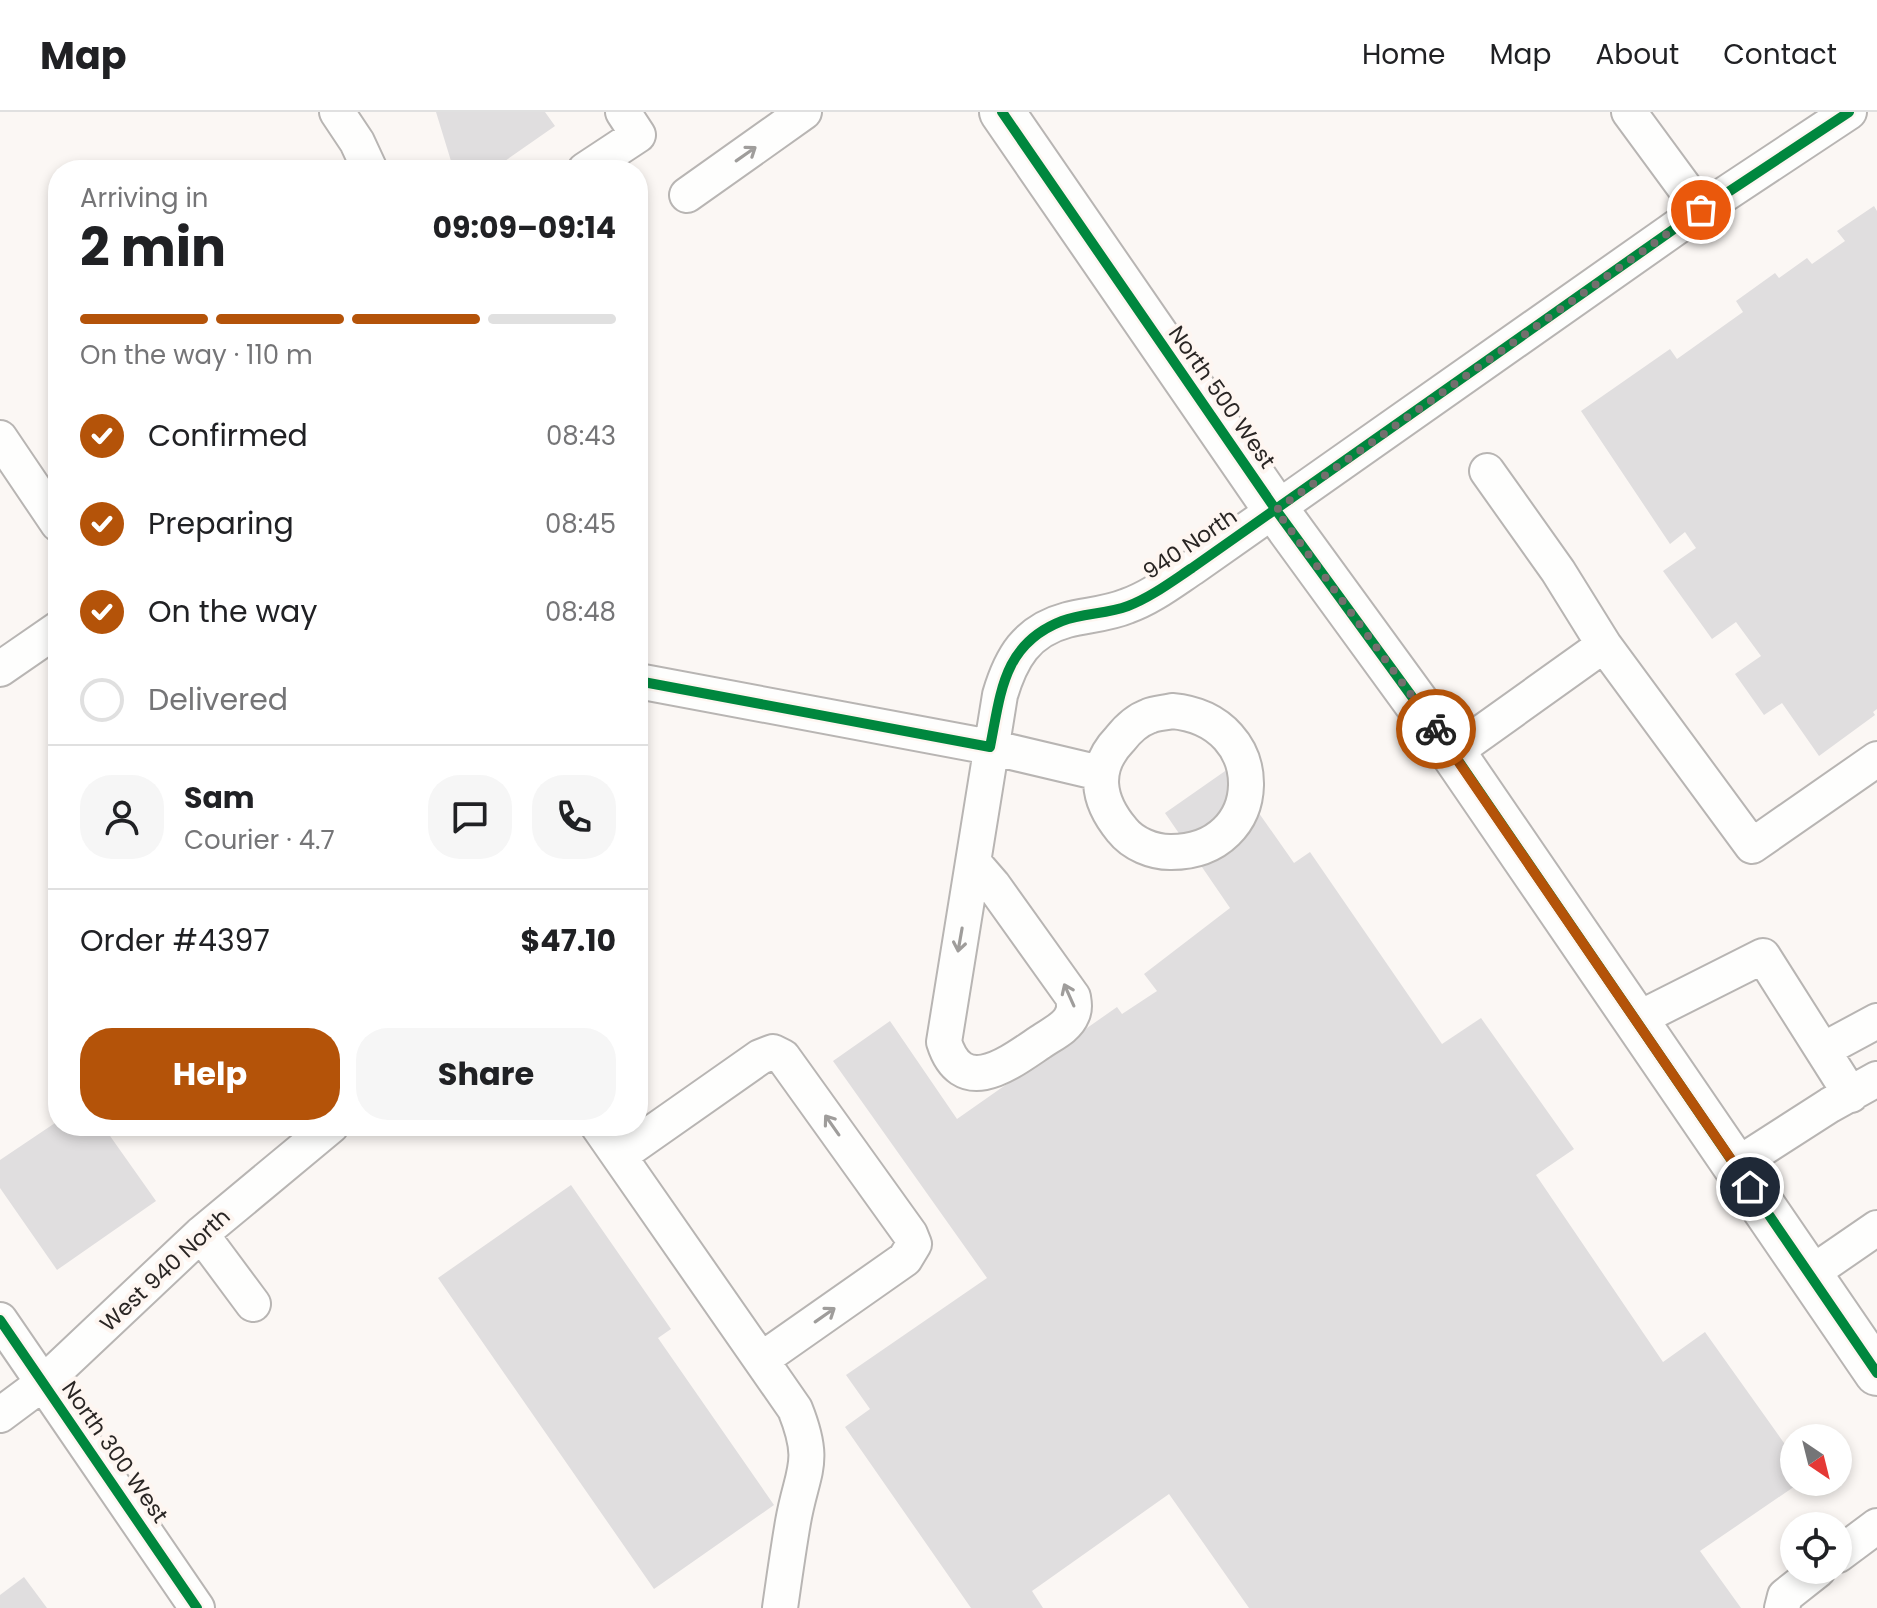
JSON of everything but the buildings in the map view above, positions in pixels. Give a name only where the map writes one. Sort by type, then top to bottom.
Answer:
[{"type":"main road","name":"North 500 West","points":[[1002,112],[1276,510],[1453,753],[1877,1373]]},
{"type":"street","points":[[337,112],[365,160]]},
{"type":"street","points":[[600,160],[638,135],[623,112]]},
{"type":"street","points":[[687,195],[804,112]]},
{"type":"street","points":[[1629,112],[1701,210]]},
{"type":"street","name":"940 North","points":[[974,863],[1073,997],[1074,1009],[1066,1024],[1004,1067],[987,1074],[973,1073],[958,1065],[947,1052],[944,1042],[990,747],[1000,695],[1009,666],[1019,650],[1035,636],[1063,621],[1127,606],[1155,592],[1701,210],[1849,112]]},
{"type":"street","points":[[0,438],[48,509]]},
{"type":"street","points":[[1487,471],[1558,571],[1604,645],[1752,846],[1877,759]]},
{"type":"street","points":[[0,669],[48,636]]},
{"type":"street","points":[[1453,753],[1604,645]]},
{"type":"street","points":[[648,683],[990,747],[1100,773]]},
{"type":"street","points":[[1172,711],[1193,713],[1209,719],[1235,745],[1247,767],[1245,798],[1233,826],[1210,845],[1185,853],[1156,852],[1127,836],[1110,816],[1100,791],[1100,773],[1110,749],[1126,731],[1148,717],[1172,711]]},
{"type":"street","points":[[1636,1020],[1763,956],[1823,1050],[1864,1087],[1830,1105],[1735,1166]]},
{"type":"street","points":[[1823,1050],[1877,1021]]},
{"type":"street","points":[[648,1136],[760,1057],[773,1052],[783,1057],[910,1234],[914,1244],[905,1259],[761,1360]]},
{"type":"street","name":"West 940 North","points":[[0,1415],[43,1383],[201,1234],[319,1136]]},
{"type":"street","points":[[605,1136],[795,1409],[805,1435],[808,1457],[794,1518],[780,1608]]},
{"type":"street","points":[[619,1156],[647,1136]]},
{"type":"street","points":[[1810,1274],[1877,1228]]},
{"type":"street","points":[[201,1234],[253,1304]]},
{"type":"street","name":"North 300 West","points":[[0,1320],[197,1608]]},
{"type":"street","points":[[1852,1545],[1877,1526]]},
{"type":"cycle path","points":[[1002,112],[1276,510],[1453,753],[1877,1373]]},
{"type":"cycle path","points":[[648,683],[990,747],[1008,672],[1016,656],[1042,631],[1070,618],[1128,606],[1161,589],[1701,210],[1849,112]]},
{"type":"cycle path","points":[[0,1320],[197,1608]]},
{"type":"way so far","points":[[1436,729],[1276,510],[1701,210]]},
{"type":"route","points":[[1436,729],[1750,1187]]}]
